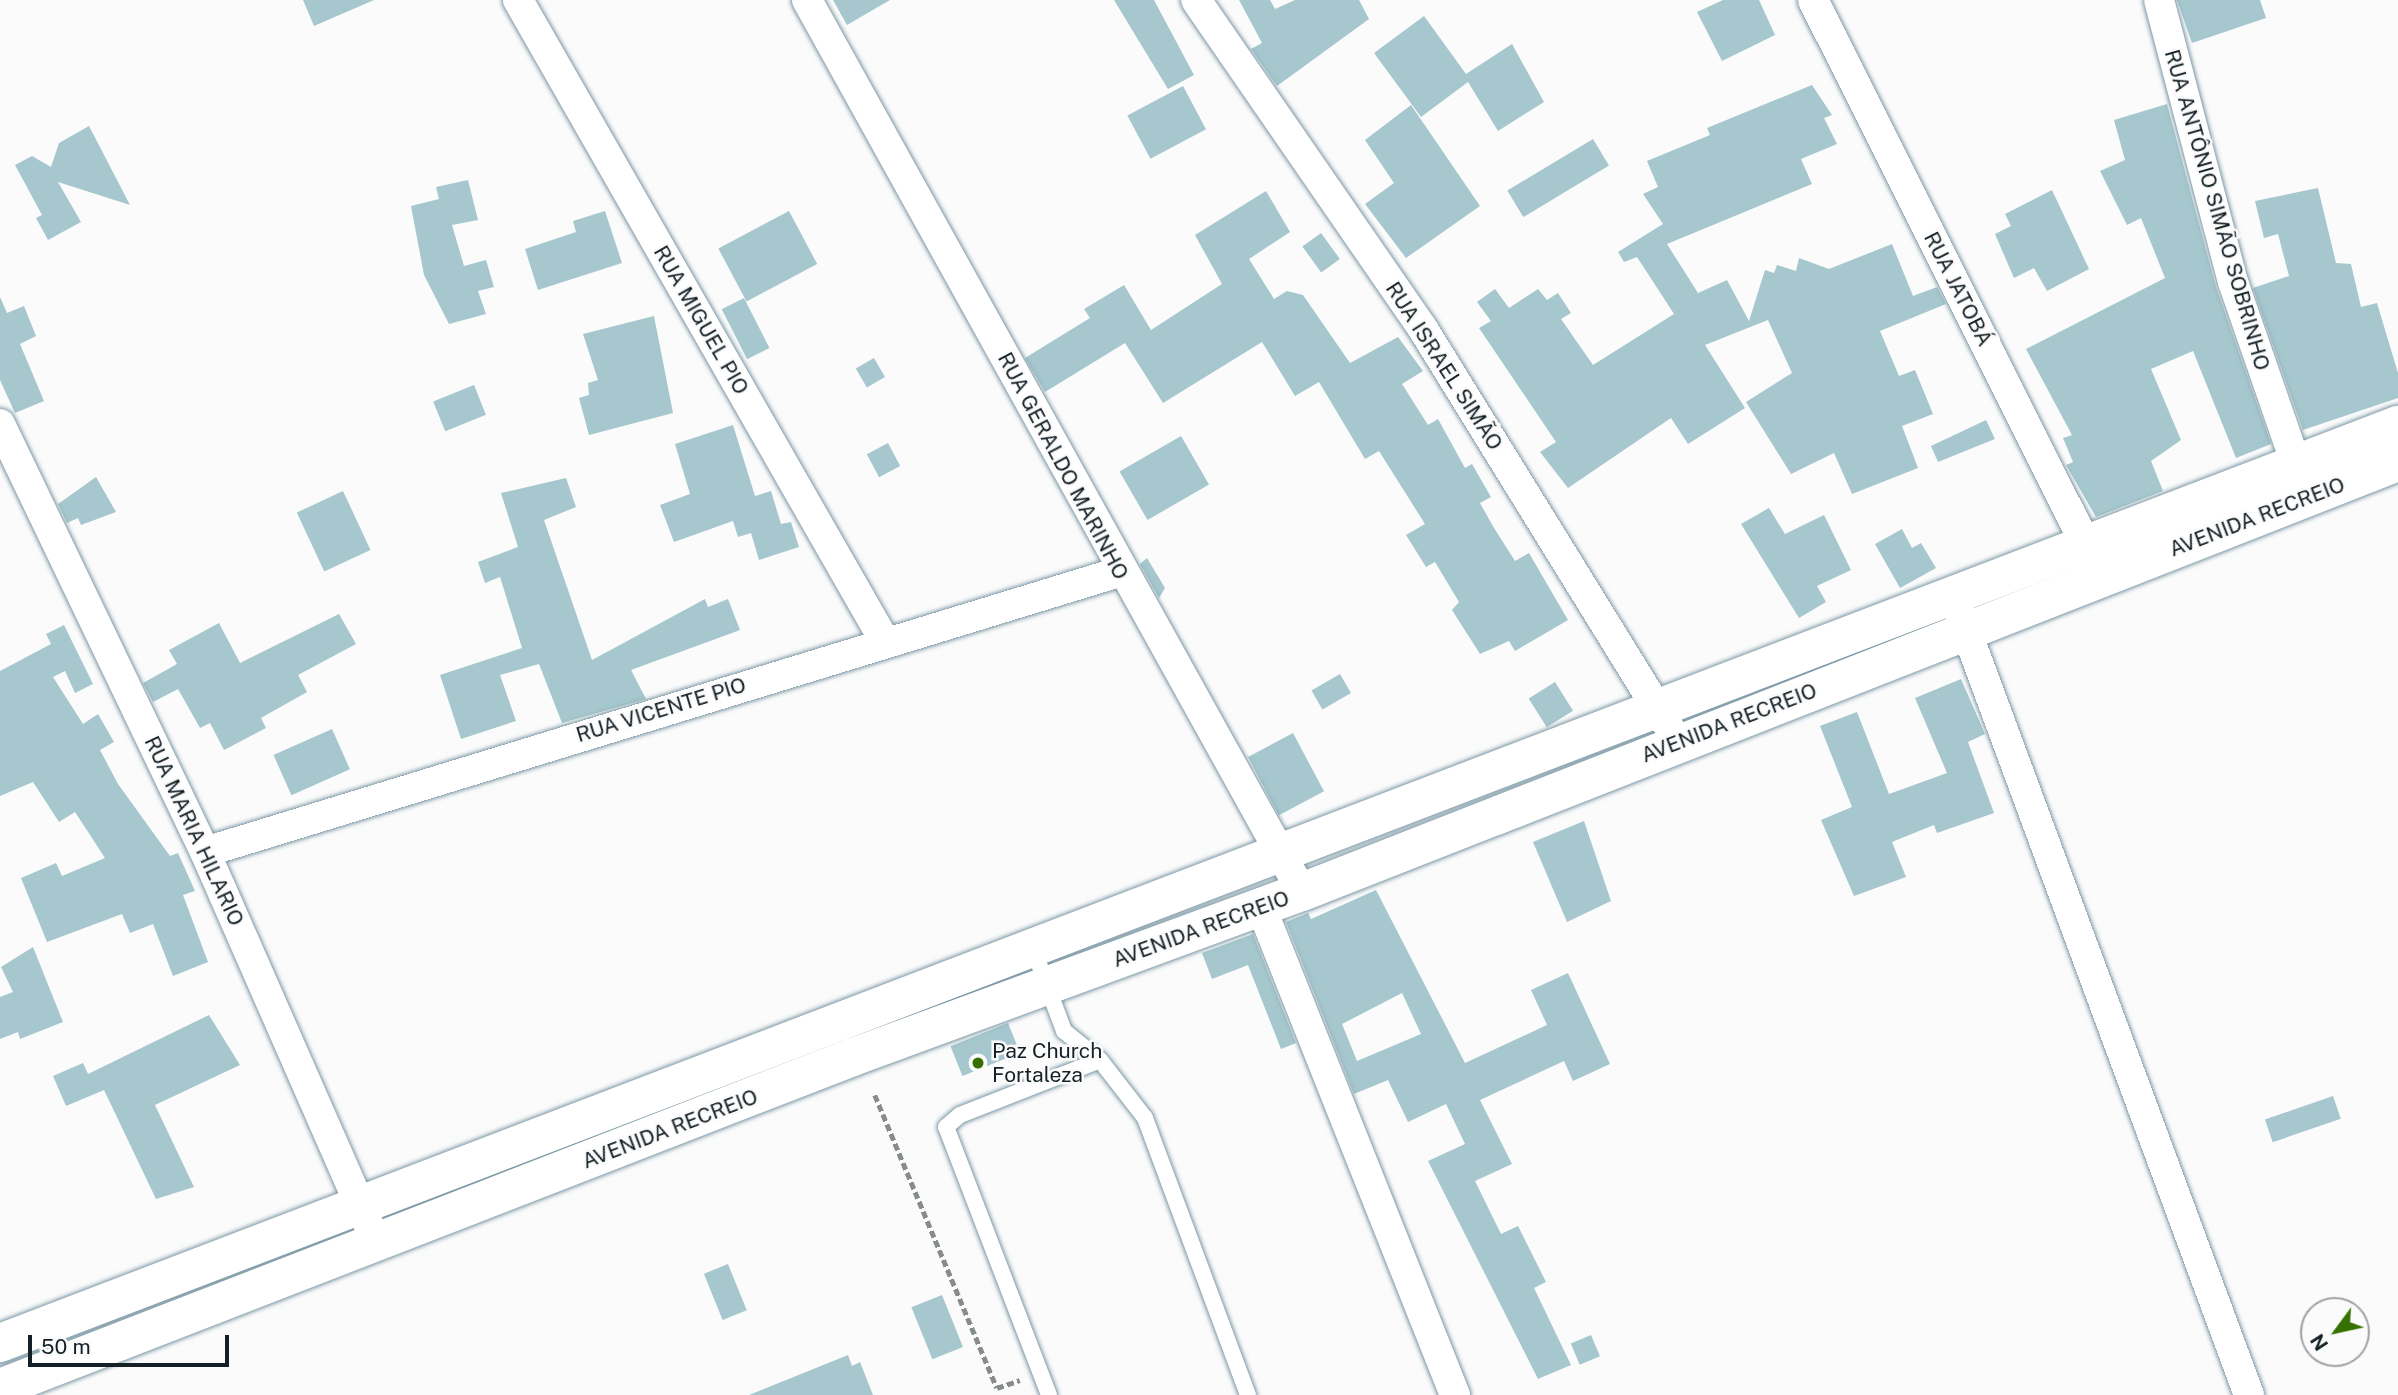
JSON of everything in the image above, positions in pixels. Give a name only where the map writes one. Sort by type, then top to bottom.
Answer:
[{"type":"main road","name":"AVENIDA RECREIO","points":[[2302,482],[2398,425]]},
{"type":"main road","name":"AVENIDA RECREIO","points":[[0,1388],[853,1057],[1302,892],[1952,596],[2094,561],[2302,482],[2398,462]]},
{"type":"main road","name":"AVENIDA RECREIO","points":[[0,1343],[360,1203],[1033,948],[1284,856],[1668,727],[1969,633],[2094,561]]},
{"type":"main road","points":[[840,1021],[853,1057]]},
{"type":"street","name":"RUA MIGUEL PIO","points":[[519,0],[884,640]]},
{"type":"street","name":"RUA GERALDO MARINHO","points":[[807,0],[1072,474],[1119,572],[1284,856],[1302,892]]},
{"type":"street","name":"RUA ISRAEL SIMÃO","points":[[1196,0],[1423,329],[1668,727]]},
{"type":"street","name":"RUA JATOBÁ","points":[[1813,0],[2094,561]]},
{"type":"street","name":"RUA ANTÔNIO SIMÃO SOBRINHO","points":[[2159,0],[2233,282],[2302,482]]},
{"type":"street","name":"RUA MARIA HILARIO","points":[[1,427],[9,463],[205,852],[377,1243]]},
{"type":"street","name":"RUA VICENTE PIO","points":[[205,852],[884,640],[1119,572]]},
{"type":"street","points":[[1952,596],[1969,633],[2249,1395]]},
{"type":"street","points":[[1261,907],[1455,1395]]},
{"type":"lane","points":[[1033,948],[1064,1031],[1100,1060],[1145,1118],[1248,1395]]},
{"type":"lane","points":[[1049,1395],[946,1127],[960,1115],[1100,1060]]},
{"type":"path","points":[[874,1095],[997,1388],[1039,1373]]},
{"type":"building","points":[[303,0],[374,0],[314,26]]},
{"type":"building","points":[[833,0],[890,0],[847,25]]},
{"type":"building","points":[[1114,0],[1154,0],[1194,75],[1168,89]]},
{"type":"building","points":[[1239,0],[1270,0],[1275,9],[1295,0],[1359,0],[1369,19],[1277,86],[1251,49],[1262,43]]},
{"type":"building","points":[[1723,0],[1759,0],[1775,35],[1722,61],[1697,12]]},
{"type":"building","points":[[2177,0],[2260,0],[2266,18],[2192,43]]},
{"type":"building","points":[[1424,16],[1466,74],[1512,44],[1544,102],[1498,131],[1468,82],[1421,117],[1374,53]]},
{"type":"building","points":[[1812,85],[1832,115],[1824,118],[1837,144],[1801,159],[1812,184],[1667,244],[1698,293],[1727,280],[1749,321],[1765,270],[1774,273],[1777,265],[1796,271],[1799,258],[1829,269],[1892,244],[1913,296],[1937,287],[1946,304],[1880,331],[1899,376],[1915,370],[1933,414],[1902,426],[1918,468],[1852,494],[1834,453],[1791,474],[1746,402],[1792,373],[1768,320],[1705,345],[1745,408],[1688,444],[1671,418],[1568,488],[1540,452],[1556,442],[1479,328],[1491,321],[1477,302],[1495,289],[1509,308],[1538,289],[1547,300],[1558,293],[1571,313],[1561,319],[1593,365],[1674,314],[1637,257],[1624,262],[1618,252],[1663,224],[1643,194],[1658,187],[1647,161],[1710,135],[1707,128]]},
{"type":"building","points":[[1183,86],[1206,129],[1150,159],[1127,116]]},
{"type":"building","points":[[2167,104],[2216,287],[2271,444],[2236,458],[2193,351],[2151,369],[2181,440],[2151,461],[2163,491],[2096,517],[2066,465],[2073,462],[2063,438],[2072,435],[2026,349],[2165,278],[2141,218],[2127,225],[2100,171],[2125,160],[2114,120]]},
{"type":"building","points":[[1411,105],[1480,206],[1406,258],[1365,204],[1394,183],[1365,140]]},
{"type":"building","points":[[89,126],[130,205],[58,182],[81,222],[48,240],[36,218],[42,215],[15,165],[32,156],[51,167],[59,143]]},
{"type":"building","points":[[1593,139],[1609,166],[1523,217],[1507,191]]},
{"type":"building","points":[[468,180],[478,220],[452,225],[464,266],[486,260],[494,287],[478,291],[486,314],[449,324],[424,275],[411,206],[439,199],[436,187]]},
{"type":"building","points":[[2318,188],[2336,263],[2351,264],[2361,307],[2377,303],[2398,373],[2398,398],[2303,430],[2253,288],[2289,276],[2278,234],[2264,238],[2255,201]]},
{"type":"building","points":[[2052,190],[2089,269],[2047,291],[2034,268],[2014,278],[1995,234],[2011,226],[2005,214]]},
{"type":"building","points":[[1266,191],[1290,232],[1249,259],[1274,299],[1287,291],[1303,295],[1350,363],[1398,337],[1423,371],[1402,384],[1428,425],[1438,419],[1465,468],[1472,464],[1491,497],[1480,503],[1494,528],[1515,561],[1529,553],[1568,620],[1515,651],[1509,641],[1480,654],[1452,610],[1459,602],[1435,562],[1426,567],[1406,535],[1425,524],[1379,451],[1365,459],[1319,382],[1295,396],[1262,342],[1163,403],[1125,343],[1045,392],[1025,358],[1090,318],[1084,309],[1124,285],[1151,330],[1222,284],[1195,235]]},
{"type":"building","points":[[605,211],[622,263],[538,290],[525,249],[576,232],[573,221]]},
{"type":"building","points":[[789,211],[817,264],[747,302],[718,249]]},
{"type":"building","points":[[1321,233],[1340,259],[1321,272],[1302,247]]},
{"type":"building","points":[[0,297],[7,313],[24,306],[36,336],[20,344],[44,401],[15,413],[0,380]]},
{"type":"building","points":[[744,298],[769,348],[747,359],[722,309]]},
{"type":"building","points":[[654,316],[673,413],[589,435],[579,398],[589,395],[588,383],[598,380],[583,334]]},
{"type":"building","points":[[874,358],[885,377],[867,388],[856,368]]},
{"type":"building","points":[[474,385],[486,415],[445,431],[433,401]]},
{"type":"building","points":[[1986,420],[1995,439],[1938,462],[1931,446]]},
{"type":"building","points":[[733,425],[755,496],[771,491],[781,524],[791,522],[799,547],[759,560],[751,533],[738,537],[733,521],[674,542],[660,505],[690,494],[675,444]]},
{"type":"building","points":[[1181,436],[1209,484],[1148,520],[1120,472]]},
{"type":"building","points":[[888,443],[900,466],[879,477],[867,454]]},
{"type":"building","points":[[96,477],[116,512],[81,525],[78,518],[67,523],[58,504]]},
{"type":"building","points":[[566,478],[576,507],[544,520],[592,660],[705,599],[708,607],[728,599],[740,630],[631,670],[646,699],[562,723],[539,664],[500,675],[516,721],[461,739],[440,675],[522,648],[500,577],[485,583],[478,562],[518,547],[501,493]]},
{"type":"building","points":[[343,491],[370,550],[324,571],[297,513]]},
{"type":"building","points":[[1769,508],[1785,534],[1824,515],[1851,570],[1817,586],[1826,602],[1799,618],[1741,524]]},
{"type":"building","points":[[1902,529],[1912,548],[1921,543],[1936,568],[1900,588],[1875,544]]},
{"type":"building","points":[[1147,558],[1165,588],[1159,598],[1140,564]]},
{"type":"building","points":[[339,614],[356,644],[298,675],[307,692],[261,718],[266,728],[224,750],[210,723],[200,728],[178,689],[153,702],[143,683],[177,664],[169,650],[219,623],[240,663]]},
{"type":"building","points":[[64,625],[93,684],[75,693],[65,671],[53,677],[83,724],[98,714],[114,742],[100,750],[118,784],[170,856],[178,853],[195,891],[183,895],[208,962],[173,976],[153,924],[130,933],[122,914],[47,942],[21,878],[56,863],[62,876],[105,858],[75,812],[59,822],[33,782],[0,796],[0,671],[51,644],[46,634]]},
{"type":"building","points":[[1340,674],[1351,693],[1322,710],[1311,690]]},
{"type":"building","points":[[1961,679],[1985,734],[1968,742],[1994,813],[1937,833],[1934,825],[1892,842],[1906,877],[1854,896],[1821,820],[1852,807],[1820,726],[1857,712],[1889,794],[1947,773],[1915,698]]},
{"type":"building","points":[[1555,682],[1573,711],[1547,727],[1529,698]]},
{"type":"building","points":[[332,729],[350,769],[291,795],[274,755]]},
{"type":"building","points":[[1293,733],[1324,791],[1279,815],[1248,757]]},
{"type":"building","points":[[1584,821],[1611,901],[1567,922],[1533,842]]},
{"type":"building","points":[[1376,890],[1465,1063],[1547,1025],[1531,990],[1568,973],[1610,1064],[1573,1081],[1564,1061],[1480,1100],[1512,1164],[1475,1181],[1501,1234],[1518,1226],[1546,1282],[1534,1288],[1571,1365],[1538,1379],[1428,1161],[1465,1144],[1446,1104],[1408,1122],[1388,1080],[1354,1094],[1286,922],[1308,913],[1311,919]],"holes":[[[1402,993],[1421,1034],[1357,1061],[1342,1024]]]},
{"type":"building","points":[[1253,934],[1296,1043],[1281,1049],[1248,965],[1212,979],[1202,953]]},
{"type":"building","points":[[33,947],[63,1022],[20,1039],[18,1032],[0,1039],[0,997],[13,992],[1,967]]},
{"type":"building","points":[[209,1015],[240,1065],[155,1105],[194,1187],[156,1199],[104,1090],[66,1106],[53,1076],[83,1063],[88,1074]]},
{"type":"building","points":[[1008,1023],[1020,1053],[963,1076],[951,1046]]},
{"type":"building","points":[[2333,1096],[2341,1119],[2273,1142],[2265,1119]]},
{"type":"building","points":[[728,1264],[747,1310],[723,1320],[704,1274]]},
{"type":"building","points":[[942,1295],[963,1347],[932,1359],[911,1307]]},
{"type":"building","points":[[1591,1335],[1600,1356],[1580,1365],[1571,1344]]},
{"type":"building","points":[[848,1355],[852,1366],[860,1362],[873,1395],[749,1395]]},
{"type":"place","name":"Paz Church Fortaleza","points":[[978,1063]]}]
